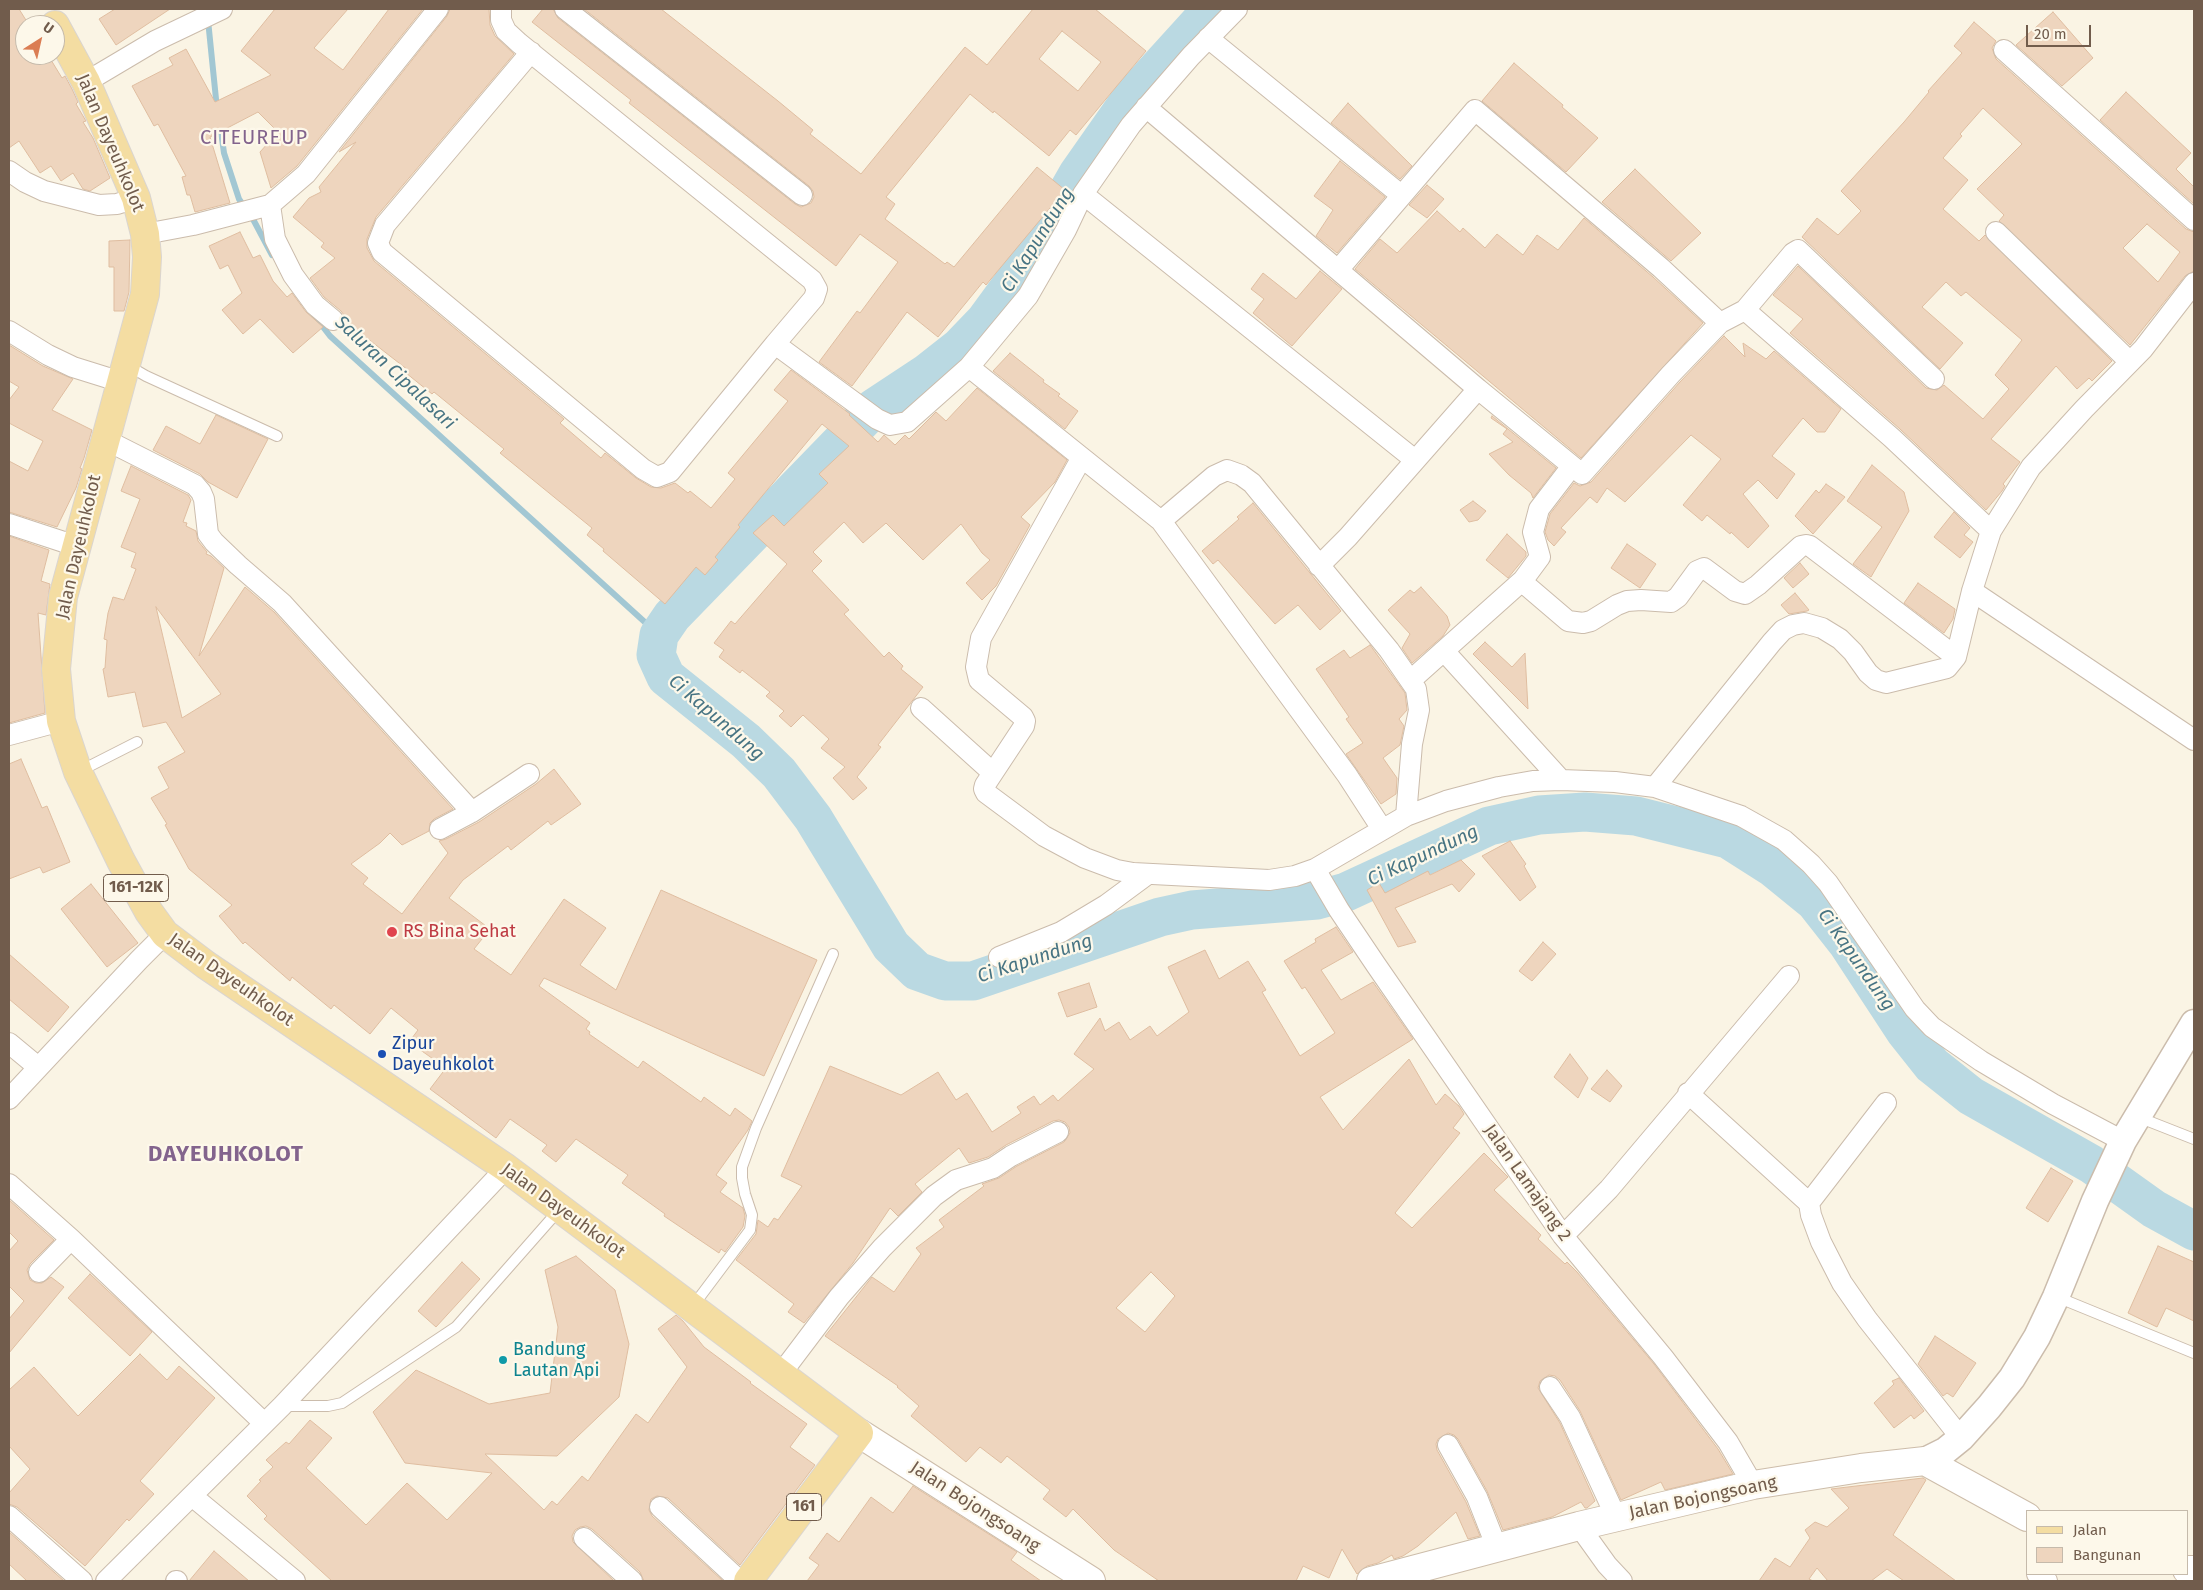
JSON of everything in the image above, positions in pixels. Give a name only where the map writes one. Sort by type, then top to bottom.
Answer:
[{"type":"main road","name":"Jalan Dayeuhkolot","points":[[65,43],[86,82],[136,198],[145,234],[147,257],[144,294],[63,597],[56,669],[61,721],[78,772],[121,861],[149,912],[165,934],[214,970],[506,1168],[859,1433]]},
{"type":"main road","name":"Jalan Bojongsoang","points":[[859,1433],[1089,1580]]},
{"type":"main road","name":"161","points":[[748,1581],[859,1433]]},
{"type":"main road","name":"Jalan Bojongsoang","points":[[1371,1581],[1579,1526],[1753,1485],[1861,1468],[1925,1461]]},
{"type":"main road","points":[[1925,1461],[2026,1515]]},
{"type":"street","points":[[145,234],[193,225],[266,205],[306,174],[438,9]]},
{"type":"street","points":[[501,9],[501,20],[506,31],[812,280],[817,289],[814,298],[670,472],[657,476],[643,469],[382,252],[378,243],[385,225],[531,52]]},
{"type":"street","points":[[565,9],[802,195]]},
{"type":"street","points":[[775,344],[877,419],[890,425],[907,422],[969,368],[1028,296],[1066,230],[1082,194],[1131,125],[1208,38],[1237,9]]},
{"type":"street","points":[[86,82],[155,41],[219,10]]},
{"type":"street","points":[[1208,38],[1401,195]]},
{"type":"street","points":[[2004,50],[2194,220]]},
{"type":"street","points":[[1146,107],[1478,389],[1582,474],[1664,381],[1720,323],[1745,310],[1798,250],[1934,379]]},
{"type":"street","points":[[1338,270],[1475,110],[1662,268],[1720,323]]},
{"type":"street","points":[[9,170],[25,182],[44,191],[99,205],[117,204],[136,198]]},
{"type":"street","points":[[1082,194],[1415,460]]},
{"type":"street","points":[[266,205],[275,239],[293,275],[315,305],[333,320]]},
{"type":"street","points":[[1996,232],[2130,362]]},
{"type":"street","points":[[1655,787],[1783,630],[1804,623],[1822,628],[1840,639],[1876,680],[1886,683],[1947,668],[1956,657],[1972,591],[1991,531],[2032,467],[2084,409],[2143,349],[2194,283]]},
{"type":"street","points":[[1745,310],[1892,438],[1991,531]]},
{"type":"street","points":[[9,330],[48,355],[72,367],[123,373]]},
{"type":"street","points":[[969,368],[1161,521],[1347,775],[1382,829]]},
{"type":"street","points":[[1319,566],[1348,537],[1478,389]]},
{"type":"street","points":[[106,440],[195,485],[204,499],[208,534],[214,542],[282,603],[472,812]]},
{"type":"street","points":[[1081,459],[981,638],[976,667],[979,680],[1023,717],[1024,721],[1024,726],[985,784],[986,793],[1044,836],[1085,858],[1117,870],[1148,874],[1269,880],[1318,874],[1382,829],[1406,816],[1446,801],[1499,787],[1533,781],[1561,780],[1615,782],[1655,787],[1746,818],[1784,840],[1828,883],[1915,1009],[1932,1027],[1981,1061],[2090,1126],[2120,1149]]},
{"type":"street","points":[[1411,680],[1523,580],[1540,557],[1533,532],[1540,509],[1572,466]]},
{"type":"street","points":[[1161,521],[1214,476],[1226,470],[1241,475],[1252,483],[1389,650],[1416,689],[1419,710],[1412,744],[1406,816]]},
{"type":"street","points":[[9,524],[76,546]]},
{"type":"street","points":[[1523,580],[1527,586],[1568,621],[1582,623],[1591,621],[1617,604],[1641,600],[1671,602],[1678,597],[1698,571],[1704,568],[1735,591],[1745,594],[1758,585],[1801,546],[1806,544],[1956,657]]},
{"type":"street","points":[[1972,591],[2194,740]]},
{"type":"street","points":[[1444,651],[1561,780]]},
{"type":"street","points":[[921,708],[993,773]]},
{"type":"street","points":[[9,734],[61,721]]},
{"type":"street","points":[[440,829],[472,812],[529,774]]},
{"type":"street","points":[[1000,958],[1061,932],[1106,905],[1148,874]]},
{"type":"street","name":"Jalan Lamajang 2","points":[[1318,874],[1339,910],[1563,1236],[1663,1357],[1728,1442],[1753,1485]]},
{"type":"street","points":[[9,1099],[165,934]]},
{"type":"street","points":[[1563,1236],[1609,1189],[1688,1093],[1789,976]]},
{"type":"street","points":[[1925,1461],[1945,1451],[1961,1438],[2012,1378],[2037,1337],[2056,1297],[2095,1201],[2120,1149],[2138,1116],[2191,1034]]},
{"type":"street","points":[[9,1043],[38,1067]]},
{"type":"street","points":[[1688,1093],[1809,1203],[1811,1215],[1821,1242],[1842,1283],[1867,1320],[1961,1438]]},
{"type":"street","points":[[1809,1203],[1886,1103]]},
{"type":"street","points":[[780,1375],[839,1297],[882,1248],[934,1196],[956,1180],[993,1168],[1011,1156],[1058,1132]]},
{"type":"street","points":[[106,1581],[282,1406],[506,1168]]},
{"type":"street","points":[[9,1184],[71,1239],[264,1423]]},
{"type":"street","points":[[39,1272],[71,1239]]},
{"type":"street","points":[[1550,1387],[1570,1417],[1616,1517]]},
{"type":"street","points":[[1448,1445],[1477,1497],[1497,1548]]},
{"type":"street","points":[[192,1496],[295,1581]]},
{"type":"street","points":[[660,1507],[740,1581]]},
{"type":"street","points":[[9,1516],[82,1581]]},
{"type":"street","points":[[1579,1526],[1607,1565],[1622,1581]]},
{"type":"street","points":[[584,1538],[632,1581]]},
{"type":"lane","points":[[123,373],[146,376],[277,436]]},
{"type":"lane","points":[[78,772],[138,742]]},
{"type":"lane","points":[[692,1306],[750,1230],[752,1216],[742,1178],[742,1167],[756,1128],[833,954]]},
{"type":"lane","points":[[2138,1116],[2194,1139]]},
{"type":"lane","points":[[282,1406],[328,1406],[342,1403],[456,1327],[561,1208]]},
{"type":"lane","points":[[2056,1297],[2194,1352]]},
{"type":"building","points":[[9,9],[19,9],[23,15],[15,15],[15,65],[54,65],[62,78],[65,76],[78,102],[76,104],[86,121],[83,122],[93,138],[110,178],[90,191],[83,189],[73,173],[61,181],[51,166],[40,173],[19,141],[9,148]]},
{"type":"building","points":[[115,9],[170,9],[116,45],[99,19]]},
{"type":"building","points":[[275,9],[348,9],[314,48],[343,70],[389,9],[423,9],[297,166],[271,188],[260,152],[278,132],[258,112],[210,137],[230,203],[195,212],[190,195],[187,195],[182,177],[186,176],[158,124],[154,126],[132,86],[173,65],[169,58],[186,49],[215,102],[271,75],[241,51]]},
{"type":"building","points":[[450,9],[489,9],[490,25],[495,36],[514,54],[376,217],[367,239],[367,248],[374,261],[564,419],[560,423],[601,458],[605,453],[636,478],[651,487],[661,488],[675,483],[688,493],[690,491],[711,508],[735,479],[728,473],[788,401],[774,390],[791,370],[850,414],[878,442],[884,435],[895,445],[905,435],[909,439],[936,412],[946,421],[977,388],[1067,460],[1055,482],[1021,517],[1030,525],[996,586],[982,600],[966,583],[990,560],[982,553],[961,524],[923,560],[886,523],[863,543],[844,522],[813,552],[822,561],[812,571],[849,610],[844,614],[884,657],[889,652],[903,666],[901,669],[923,687],[878,745],[881,747],[857,777],[867,788],[853,800],[833,778],[845,767],[821,748],[829,739],[803,715],[791,727],[779,716],[784,711],[766,696],[770,692],[742,670],[740,673],[719,657],[724,650],[714,643],[731,621],[735,624],[787,564],[753,533],[773,515],[784,526],[828,483],[819,474],[849,446],[822,424],[738,525],[740,527],[715,557],[718,560],[705,575],[696,567],[665,604],[587,535],[592,528],[500,453],[504,449],[434,392],[432,394],[406,373],[408,370],[354,328],[341,311],[324,297],[310,278],[335,258],[321,247],[324,243],[293,217],[309,198],[321,192],[319,187],[356,142],[339,152],[447,16]]},
{"type":"building","points":[[543,9],[553,9],[558,18],[801,207],[811,203],[814,197],[813,191],[809,186],[584,9],[661,9],[778,101],[813,130],[810,134],[861,174],[965,47],[987,65],[1033,9],[1095,9],[1146,51],[1076,135],[1070,130],[1049,156],[970,94],[886,197],[895,204],[885,219],[945,264],[947,262],[954,267],[1037,167],[1065,190],[986,285],[983,282],[938,337],[907,312],[852,386],[819,362],[857,311],[860,313],[898,262],[860,234],[836,266],[629,103],[631,100],[532,22]],"holes":[[[1062,31],[1101,62],[1078,91],[1039,59]]]},
{"type":"building","points":[[2053,12],[2093,58],[2062,86],[2016,45]]},
{"type":"building","points":[[1974,22],[1996,41],[1992,48],[1996,59],[2186,229],[2194,232],[2194,271],[2185,276],[2130,345],[1999,221],[2004,215],[1977,189],[2022,144],[1983,108],[1960,134],[1962,136],[1943,158],[1968,180],[1943,209],[1979,241],[1985,235],[2112,361],[2092,381],[2089,378],[2077,389],[2056,366],[1991,439],[2020,462],[2003,484],[2005,486],[2002,491],[1986,510],[1900,429],[1790,333],[1803,319],[1773,295],[1798,266],[1926,388],[1937,390],[1944,385],[1983,419],[2009,389],[1995,375],[2022,340],[1966,292],[1961,296],[1946,282],[1922,307],[1963,343],[1940,369],[1802,237],[1817,218],[1838,235],[1861,211],[1841,191],[1904,122],[1928,91],[1962,53],[1954,46]],"holes":[[[2147,224],[2180,252],[2158,282],[2123,248]]]},
{"type":"building","points":[[1514,63],[1598,138],[1566,172],[1482,101]]},
{"type":"building","points":[[2126,92],[2191,153],[2176,169],[2194,187],[2194,204],[2100,120]]},
{"type":"building","points":[[1348,103],[1412,166],[1400,179],[1331,123]]},
{"type":"building","points":[[1340,161],[1385,197],[1337,253],[1316,236],[1333,210],[1314,196]]},
{"type":"building","points":[[1635,169],[1701,233],[1671,261],[1602,202]]},
{"type":"building","points":[[1427,185],[1444,199],[1427,218],[1409,205]]},
{"type":"building","points":[[1437,211],[1460,232],[1463,228],[1485,248],[1497,234],[1523,255],[1537,235],[1558,250],[1584,218],[1703,323],[1581,458],[1355,269],[1380,239],[1397,253]]},
{"type":"building","points":[[240,232],[253,258],[260,255],[273,281],[287,297],[292,293],[306,312],[323,327],[293,353],[260,319],[243,334],[222,310],[242,293],[228,265],[220,269],[209,246]]},
{"type":"building","points":[[130,240],[129,292],[124,311],[114,311],[114,267],[109,267],[109,241]]},
{"type":"building","points":[[1320,271],[1342,289],[1292,346],[1253,313],[1264,299],[1251,289],[1263,273],[1296,299]]},
{"type":"building","points":[[1724,336],[1745,357],[1743,343],[1766,359],[1774,351],[1841,409],[1825,432],[1817,432],[1803,418],[1772,456],[1795,474],[1777,499],[1758,480],[1743,494],[1769,526],[1748,548],[1731,532],[1730,534],[1707,515],[1702,521],[1683,505],[1721,459],[1691,435],[1625,502],[1607,488],[1597,503],[1590,497],[1561,528],[1566,532],[1554,546],[1548,540],[1545,532],[1550,514],[1574,483],[1580,486],[1591,482],[1680,382]]},
{"type":"building","points":[[9,345],[43,366],[73,379],[52,410],[92,430],[76,488],[57,527],[9,512],[9,461],[28,471],[43,441],[9,423],[9,400],[19,387],[9,381]]},
{"type":"building","points":[[1010,353],[1044,380],[1043,382],[1060,394],[1058,396],[1078,411],[1065,429],[993,371]]},
{"type":"building","points":[[216,415],[268,439],[237,498],[208,482],[200,474],[153,450],[166,426],[200,444]]},
{"type":"building","points":[[1492,416],[1556,468],[1533,498],[1531,493],[1509,475],[1489,454],[1513,442],[1503,434],[1507,429],[1491,418]]},
{"type":"building","points":[[1872,465],[1904,492],[1909,511],[1871,577],[1853,564],[1882,527],[1847,501]]},
{"type":"building","points":[[131,466],[188,495],[191,500],[183,522],[187,523],[186,526],[196,531],[198,541],[207,552],[206,554],[224,568],[199,656],[245,587],[274,612],[453,809],[434,819],[430,823],[429,831],[402,845],[390,833],[380,843],[351,864],[368,878],[363,884],[402,914],[448,853],[439,841],[479,822],[536,784],[554,769],[581,804],[551,825],[548,821],[511,850],[508,846],[463,880],[449,898],[490,929],[474,949],[511,975],[564,899],[606,928],[580,965],[616,990],[661,890],[817,960],[764,1076],[544,978],[539,986],[590,1023],[586,1029],[590,1032],[589,1034],[638,1068],[643,1061],[701,1102],[704,1097],[730,1116],[735,1108],[752,1121],[748,1130],[716,1175],[727,1183],[720,1192],[743,1208],[745,1216],[743,1227],[725,1252],[721,1249],[719,1253],[664,1216],[665,1214],[622,1183],[628,1175],[576,1139],[556,1162],[542,1151],[547,1145],[510,1119],[496,1138],[430,1089],[446,1068],[409,1042],[418,1030],[391,1008],[370,1034],[334,1005],[331,1009],[292,977],[290,981],[245,942],[243,944],[219,916],[232,905],[189,869],[165,825],[167,824],[151,798],[169,788],[158,767],[185,752],[166,722],[143,727],[135,692],[108,697],[103,669],[105,668],[107,640],[104,639],[108,613],[113,597],[124,600],[136,569],[131,567],[136,553],[121,547],[140,499],[121,491]],"holes":[[[156,607],[221,694],[182,718]]]},
{"type":"building","points":[[1826,484],[1845,497],[1813,534],[1795,516],[1816,490],[1819,493]]},
{"type":"building","points":[[1473,501],[1486,511],[1478,520],[1469,522],[1460,510]]},
{"type":"building","points":[[1253,503],[1341,611],[1320,630],[1298,605],[1275,624],[1218,560],[1213,564],[1202,551],[1239,519],[1237,517]]},
{"type":"building","points":[[1954,512],[1970,528],[1964,535],[1973,542],[1960,558],[1934,537]]},
{"type":"building","points":[[1507,534],[1526,552],[1526,556],[1508,578],[1486,560]]},
{"type":"building","points":[[9,536],[49,550],[41,581],[50,584],[46,615],[38,613],[45,713],[9,723]]},
{"type":"building","points":[[1627,544],[1656,564],[1640,588],[1611,568]]},
{"type":"building","points":[[1800,563],[1809,574],[1793,588],[1784,578]]},
{"type":"building","points":[[1918,583],[1955,609],[1953,619],[1944,633],[1904,603]]},
{"type":"building","points":[[1421,587],[1447,616],[1450,625],[1443,636],[1412,663],[1402,648],[1410,634],[1388,610],[1410,590],[1414,593]]},
{"type":"building","points":[[1795,593],[1809,610],[1789,614],[1781,605]]},
{"type":"building","points":[[1485,642],[1512,667],[1525,653],[1528,709],[1473,654]]},
{"type":"building","points":[[1370,645],[1405,693],[1407,710],[1399,719],[1404,726],[1400,745],[1383,758],[1397,778],[1396,794],[1381,804],[1346,754],[1363,743],[1346,719],[1349,717],[1316,669],[1344,650],[1350,658]]},
{"type":"building","points":[[21,759],[42,808],[47,806],[70,862],[43,873],[40,867],[9,879],[9,764]]},
{"type":"building","points":[[1510,841],[1526,864],[1524,866],[1536,887],[1520,901],[1482,856]]},
{"type":"building","points":[[1461,860],[1475,874],[1459,892],[1452,884],[1395,908],[1416,942],[1398,947],[1367,890],[1379,883],[1385,893],[1428,871],[1430,875]]},
{"type":"building","points":[[91,884],[138,943],[107,967],[61,909]]},
{"type":"building","points":[[1336,927],[1353,952],[1321,970],[1341,1000],[1373,982],[1413,1039],[1320,1097],[1343,1130],[1409,1059],[1436,1105],[1445,1094],[1459,1106],[1464,1114],[1453,1128],[1460,1133],[1395,1213],[1412,1228],[1484,1153],[1508,1177],[1494,1190],[1541,1235],[1538,1239],[1565,1264],[1567,1262],[1577,1272],[1654,1364],[1718,1449],[1733,1474],[1665,1490],[1661,1482],[1621,1500],[1580,1411],[1560,1380],[1555,1376],[1549,1375],[1540,1381],[1538,1388],[1560,1423],[1595,1501],[1587,1508],[1581,1502],[1552,1517],[1503,1530],[1487,1491],[1458,1439],[1448,1433],[1438,1439],[1436,1444],[1437,1450],[1466,1502],[1480,1536],[1468,1539],[1456,1512],[1418,1546],[1403,1556],[1394,1559],[1392,1555],[1378,1563],[1367,1566],[1357,1574],[1342,1549],[1329,1578],[1303,1566],[1296,1581],[1159,1581],[1114,1550],[1073,1509],[1066,1517],[1043,1499],[1050,1490],[1007,1456],[1001,1463],[980,1447],[966,1462],[911,1416],[919,1406],[898,1386],[825,1336],[872,1277],[894,1292],[921,1254],[916,1248],[944,1227],[939,1220],[984,1186],[982,1184],[999,1178],[1017,1166],[1064,1142],[1070,1133],[1069,1127],[1065,1122],[1053,1121],[1006,1145],[988,1157],[969,1163],[959,1148],[915,1184],[922,1192],[898,1216],[890,1208],[853,1263],[804,1323],[788,1312],[794,1304],[736,1260],[756,1234],[758,1220],[768,1227],[774,1218],[778,1220],[802,1186],[781,1176],[830,1066],[901,1095],[938,1072],[956,1100],[967,1093],[992,1132],[1021,1113],[1017,1107],[1034,1096],[1040,1105],[1053,1095],[1058,1101],[1094,1069],[1074,1054],[1100,1018],[1105,1031],[1119,1022],[1130,1040],[1150,1026],[1157,1036],[1189,1012],[1168,967],[1205,950],[1219,979],[1248,961],[1266,990],[1262,992],[1300,1056],[1335,1033],[1305,987],[1302,989],[1284,961],[1316,942],[1315,939]],"holes":[[[1151,1272],[1175,1296],[1145,1332],[1116,1308]]]},
{"type":"building","points":[[1543,942],[1556,954],[1532,981],[1519,971]]},
{"type":"building","points":[[9,954],[69,1007],[48,1032],[9,999]]},
{"type":"building","points":[[1089,983],[1097,1007],[1067,1017],[1058,993]]},
{"type":"building","points":[[1570,1054],[1588,1078],[1578,1098],[1554,1077]]},
{"type":"building","points":[[1607,1070],[1622,1086],[1610,1102],[1591,1089]]},
{"type":"building","points":[[2051,1168],[2073,1181],[2048,1222],[2026,1208]]},
{"type":"building","points":[[9,1200],[54,1240],[30,1264],[27,1270],[30,1280],[42,1283],[51,1277],[64,1287],[9,1353],[9,1319],[24,1301],[9,1286],[9,1251],[18,1241],[9,1232]]},
{"type":"building","points":[[2158,1246],[2194,1262],[2194,1321],[2166,1308],[2157,1327],[2128,1313]]},
{"type":"building","points":[[576,1256],[615,1290],[629,1344],[619,1397],[557,1456],[485,1454],[544,1510],[552,1501],[557,1505],[582,1476],[588,1481],[636,1414],[648,1423],[687,1367],[658,1329],[676,1315],[704,1347],[807,1424],[790,1447],[815,1465],[740,1565],[668,1498],[657,1496],[651,1499],[649,1510],[652,1516],[723,1581],[644,1581],[640,1572],[592,1529],[586,1526],[575,1530],[572,1536],[573,1542],[614,1581],[332,1581],[264,1519],[267,1516],[247,1496],[261,1481],[259,1480],[273,1467],[266,1460],[286,1442],[289,1444],[310,1420],[332,1438],[306,1468],[366,1525],[407,1483],[447,1520],[492,1473],[405,1463],[373,1412],[416,1370],[489,1404],[550,1393],[558,1327],[545,1270]]},
{"type":"building","points":[[462,1262],[480,1279],[436,1327],[418,1311]]},
{"type":"building","points":[[90,1274],[152,1332],[130,1356],[68,1298]]},
{"type":"building","points":[[1935,1336],[1976,1363],[1953,1397],[1947,1393],[1943,1396],[1918,1364]]},
{"type":"building","points":[[140,1354],[167,1380],[179,1366],[215,1398],[140,1481],[154,1494],[129,1521],[127,1519],[85,1566],[17,1507],[9,1504],[9,1493],[30,1469],[9,1446],[9,1390],[34,1367],[78,1416]]},
{"type":"building","points":[[1899,1378],[1924,1411],[1914,1419],[1911,1415],[1894,1428],[1874,1403],[1894,1384],[1892,1381]]},
{"type":"building","points":[[1923,1478],[1926,1480],[1893,1535],[1956,1581],[1904,1581],[1887,1569],[1871,1581],[1828,1581],[1817,1568],[1809,1579],[1813,1581],[1759,1581],[1775,1558],[1790,1567],[1810,1538],[1805,1530],[1815,1522],[1827,1527],[1849,1508],[1831,1489]]},
{"type":"building","points":[[913,1486],[1017,1552],[1011,1560],[1041,1581],[807,1581],[819,1565],[809,1558],[827,1533],[839,1542],[871,1497],[893,1513]]},
{"type":"building","points":[[9,1532],[64,1581],[27,1581],[9,1564]]},
{"type":"building","points":[[214,1551],[249,1581],[189,1581]]},
{"type":"waterway","name":"Ci Kapundung","points":[[1212,9],[1132,97],[1078,174],[1026,265],[985,321],[960,347],[927,373],[874,408],[672,616],[659,635],[656,655],[666,677],[746,741],[779,773],[813,818],[891,946],[917,971],[945,981],[973,981],[1160,917],[1192,910],[1317,900],[1346,892],[1489,826],[1539,815],[1585,812],[1636,816],[1728,839],[1772,867],[1815,902],[1848,944],[1905,1031],[1932,1065],[1971,1096],[2091,1164],[2154,1209],[2194,1231]]},
{"type":"waterway","name":"Saluran Cipalasari","points":[[208,20],[217,109]]},
{"type":"waterway","name":"Saluran Cipalasari","points":[[220,124],[224,153],[239,199],[254,221],[272,255]]},
{"type":"waterway","name":"Saluran Cipalasari","points":[[313,314],[330,336],[659,635]]},
{"type":"place","name":"RS Bina Sehat","points":[[392,932]]},
{"type":"place","name":"Zipur Dayeuhkolot","points":[[382,1054]]},
{"type":"place","name":"Bandung Lautan Api","points":[[503,1360]]},
{"type":"district","name":"CITEUREUP","points":[[254,138]]},
{"type":"district","name":"DAYEUHKOLOT","points":[[226,1155]]}]
